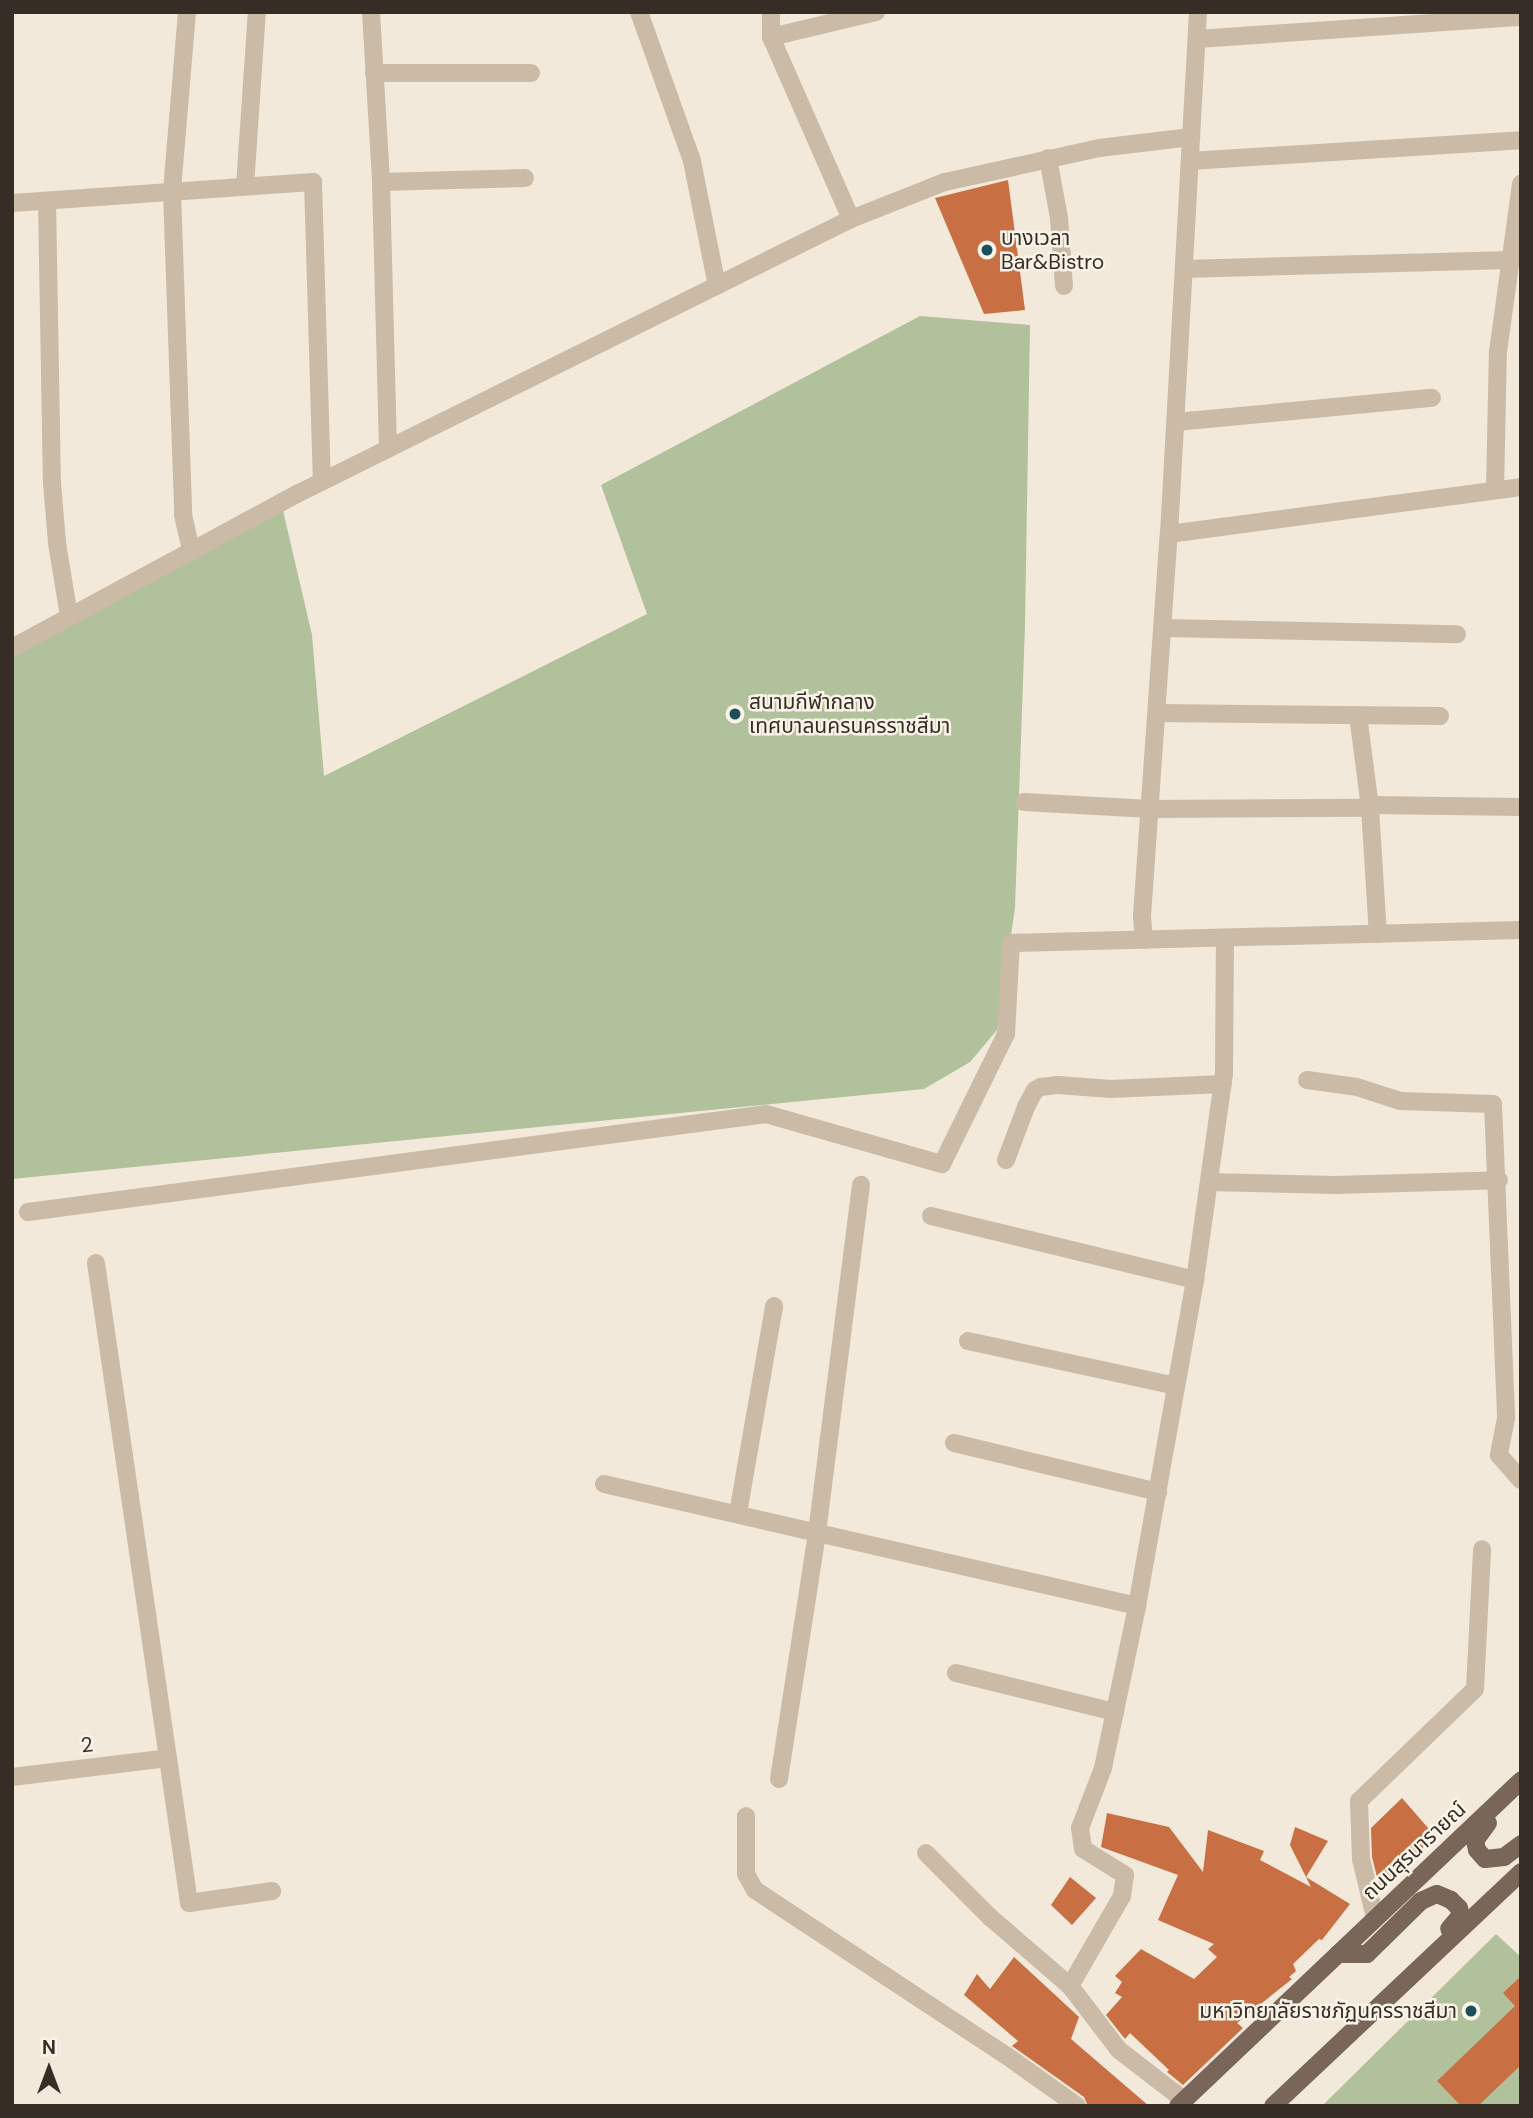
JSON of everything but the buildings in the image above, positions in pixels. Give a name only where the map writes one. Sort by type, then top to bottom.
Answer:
[{"type":"main road","name":"ถนนสุรนารายณ์","points":[[1181,2103],[1521,1782]]},
{"type":"main road","name":"ถนนสุรนารายณ์","points":[[1521,1782],[1475,1841],[1477,1850],[1485,1859],[1504,1857],[1521,1844]]},
{"type":"main road","name":"ถนนสุรนารายณ์","points":[[1273,2106],[1521,1872]]},
{"type":"main road","name":"ถนนสุรนารายณ์","points":[[1338,1954],[1367,1954],[1421,1901],[1437,1894],[1451,1900],[1461,1915],[1398,1987]]},
{"type":"street","points":[[187,12],[172,192],[183,515],[191,551]]},
{"type":"street","points":[[245,186],[257,12]]},
{"type":"street","points":[[371,12],[381,182],[388,449]]},
{"type":"street","points":[[639,12],[692,161],[716,286]]},
{"type":"street","points":[[771,12],[771,37],[851,219]]},
{"type":"street","points":[[771,37],[876,12]]},
{"type":"street","points":[[1144,940],[1142,916],[1169,534],[1198,12]]},
{"type":"street","points":[[1197,39],[1405,18],[1521,18]]},
{"type":"street","points":[[374,73],[531,73]]},
{"type":"street","points":[[12,648],[322,482],[851,219],[945,182],[1048,158],[1191,137]]},
{"type":"street","points":[[1190,161],[1521,140]]},
{"type":"street","points":[[1048,158],[1059,218],[1064,286]]},
{"type":"street","points":[[381,182],[524,178]]},
{"type":"street","points":[[12,203],[313,182],[322,482]]},
{"type":"street","points":[[1495,491],[1498,352],[1521,184]]},
{"type":"street","points":[[47,201],[52,483],[57,543],[69,616]]},
{"type":"street","points":[[1184,269],[1510,260]]},
{"type":"street","points":[[1175,422],[1432,398]]},
{"type":"street","points":[[1169,534],[1521,487]]},
{"type":"street","points":[[1163,628],[1458,634]]},
{"type":"street","points":[[1157,713],[1440,716]]},
{"type":"street","points":[[1358,715],[1370,806],[1378,934]]},
{"type":"street","points":[[1024,802],[1150,809],[1521,807]]},
{"type":"street","points":[[28,1212],[766,1114],[942,1164],[1006,1034],[1011,943],[1521,930]]},
{"type":"street","points":[[1070,1986],[1122,1896],[1125,1875],[1083,1849],[1080,1828],[1103,1768],[1115,1712],[1137,1606],[1195,1280],[1223,1084],[1225,938]]},
{"type":"street","points":[[1307,1080],[1357,1087],[1400,1101],[1493,1104],[1499,1180],[1506,1418],[1499,1455],[1521,1480]]},
{"type":"street","points":[[1006,1160],[1026,1107],[1035,1090],[1041,1087],[1058,1084],[1111,1088],[1223,1084]]},
{"type":"street","points":[[1209,1182],[1335,1185],[1499,1180]]},
{"type":"street","points":[[779,1779],[817,1533],[861,1185]]},
{"type":"street","points":[[931,1216],[1195,1280]]},
{"type":"street","points":[[96,1263],[189,1903],[272,1891]]},
{"type":"street","points":[[738,1513],[774,1306]]},
{"type":"street","points":[[968,1341],[1175,1386]]},
{"type":"street","points":[[954,1443],[1158,1492]]},
{"type":"street","points":[[604,1484],[1137,1606]]},
{"type":"street","points":[[1375,1918],[1361,1859],[1359,1801],[1475,1689],[1482,1549]]},
{"type":"street","points":[[956,1673],[1115,1712]]},
{"type":"street","name":"2","points":[[12,1777],[168,1758]]},
{"type":"street","points":[[746,1816],[746,1874],[748,1883],[755,1890],[1007,2056],[1077,2106]]},
{"type":"street","points":[[926,1853],[991,1918],[1070,1986],[1119,2050],[1181,2103]]},
{"type":"green space","name":"สนามกีฬากลาง เทศบาลนครนครราชสีมา","points":[[920,316],[1030,325],[1025,626],[1015,908],[997,1030],[970,1062],[924,1089],[12,1179],[12,651],[281,502],[312,635],[324,776],[647,614],[601,485]]},
{"type":"green space","name":"มหาวิทยาลัยราชภัฏนครราชสีมา","points":[[1496,1934],[1521,1957],[1521,2102],[1516,2106],[1322,2106]]},
{"type":"place","name":"บางเวลา Bar&Bistro","points":[[987,250]]},
{"type":"place","name":"สนามกีฬากลาง เทศบาลนครนครราชสีมา","points":[[735,714]]},
{"type":"place","name":"มหาวิทยาลัยราชภัฏนครราชสีมา","points":[[1471,2011]]}]
